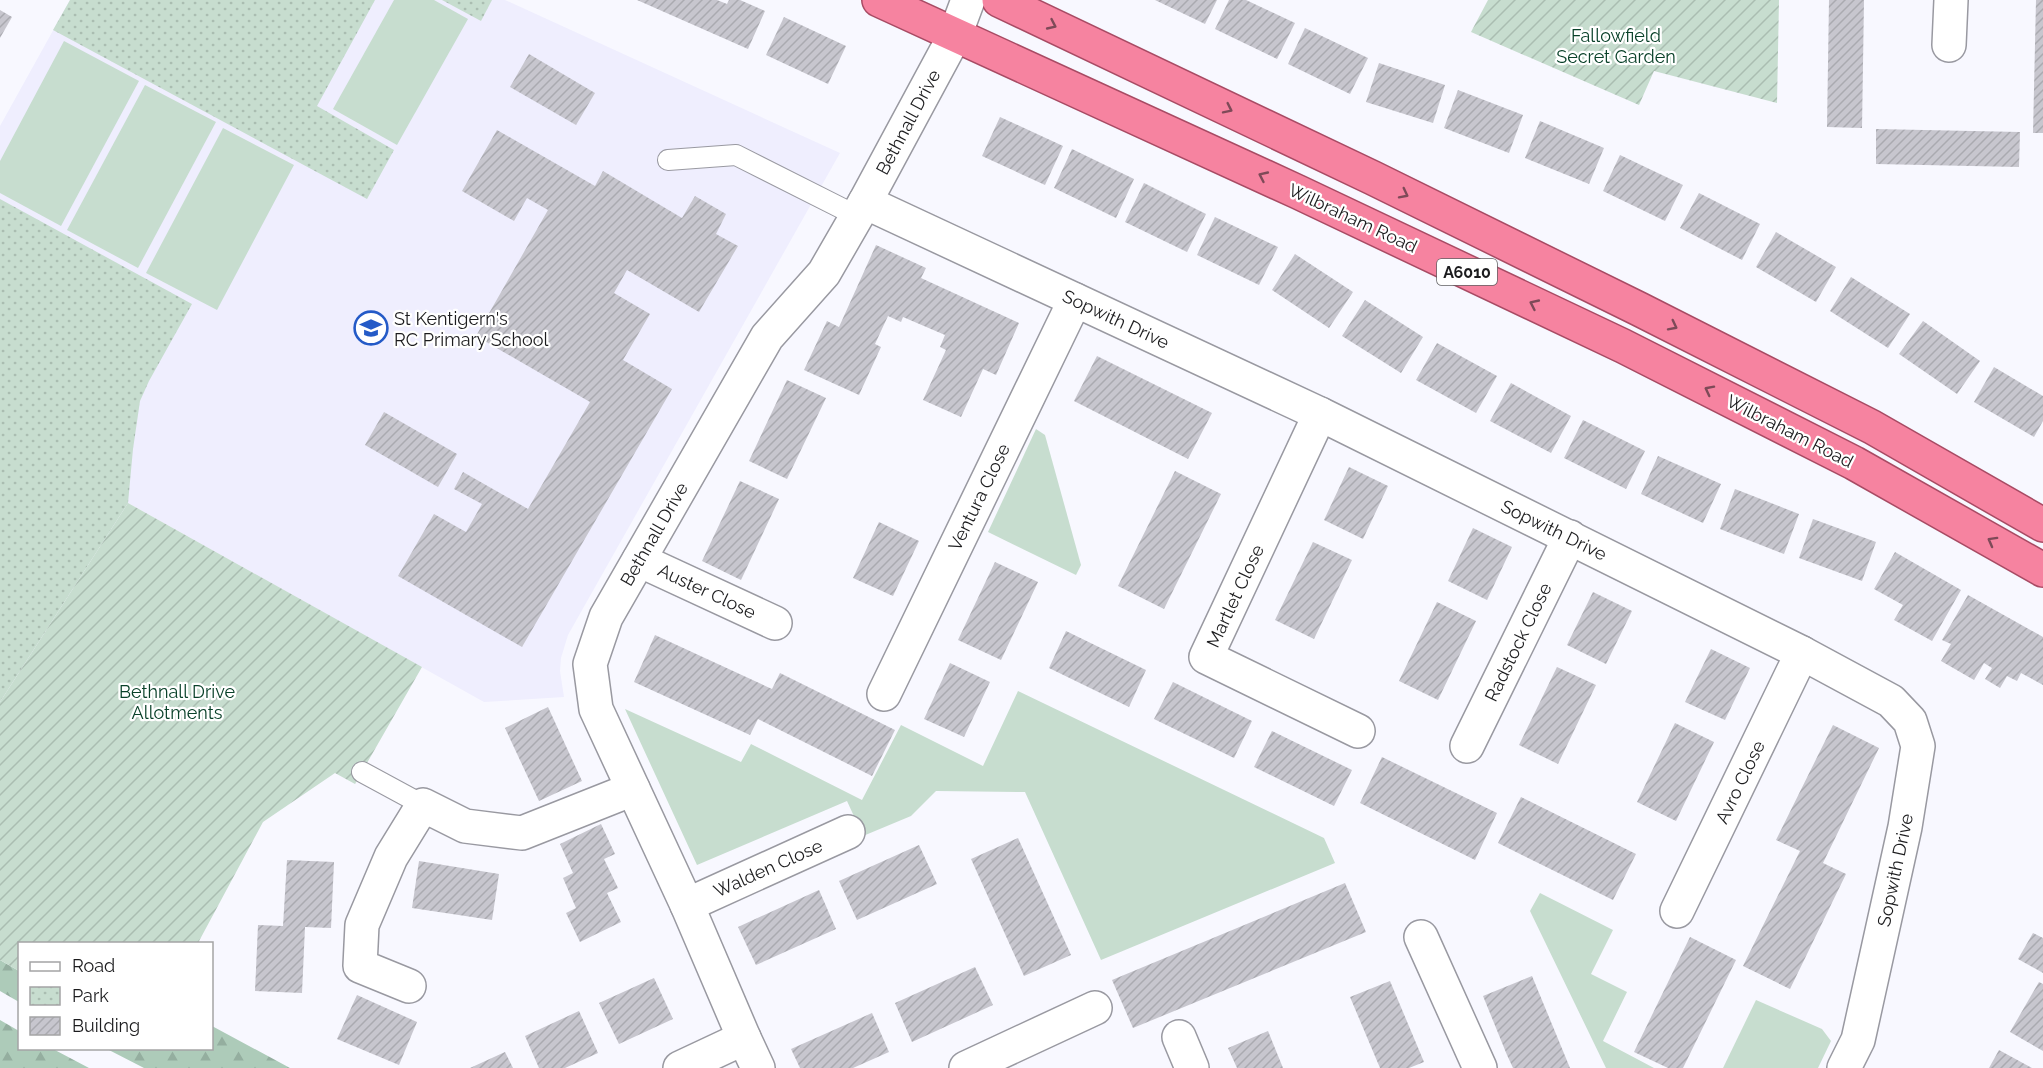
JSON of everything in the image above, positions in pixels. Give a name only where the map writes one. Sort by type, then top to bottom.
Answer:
[{"type":"highway","name":"Wilbraham Road","points":[[879,0],[1298,192],[1623,346],[1854,463],[2043,570]]},
{"type":"highway","name":"A6010","points":[[999,0],[1373,178],[1639,309],[1872,427],[2043,525]]},
{"type":"highway","points":[[1623,346],[1639,309]]},
{"type":"street","name":"Bethnall Drive","points":[[758,1068],[687,905],[596,709],[590,664],[606,617],[767,337],[824,273],[861,209],[954,35],[968,0]]},
{"type":"street","points":[[1949,45],[1950,0]]},
{"type":"street","name":"Sopwith Drive","points":[[861,209],[1075,300],[1320,414],[1802,653],[1891,701],[1910,722],[1918,746],[1905,827],[1858,1040],[1844,1068]]},
{"type":"street","name":"Ventura Close","points":[[884,694],[1075,300]]},
{"type":"street","name":"Martlet Close","points":[[1320,414],[1206,657],[1358,730]]},
{"type":"street","name":"Radstock Close","points":[[1467,746],[1570,537]]},
{"type":"street","name":"Auster Close","points":[[639,560],[775,623]]},
{"type":"street","name":"Avro Close","points":[[1677,911],[1802,653]]},
{"type":"street","points":[[409,986],[360,966],[362,925],[391,857],[423,805],[465,826],[522,833],[633,789]]},
{"type":"street","name":"Walden Close","points":[[687,905],[848,832]]},
{"type":"street","points":[[1421,937],[1480,1068]]},
{"type":"street","points":[[966,1068],[1095,1008]]},
{"type":"street","points":[[1179,1037],[1192,1068]]},
{"type":"street","points":[[680,1068],[744,1038]]},
{"type":"lane","points":[[668,160],[736,155],[861,209]]},
{"type":"lane","points":[[362,772],[423,805]]},
{"type":"shaded area","name":"St Kentigern's RC Primary School","points":[[70,0],[505,0],[840,153],[568,635],[561,658],[560,671],[564,697],[484,702],[128,503],[0,702],[0,126]]},
{"type":"green space","points":[[70,0],[375,0],[317,106],[394,150],[367,199],[53,30]]},
{"type":"green space","points":[[394,0],[434,0],[468,19],[397,145],[333,109]]},
{"type":"green space","points":[[442,0],[492,0],[481,21]]},
{"type":"green space","name":"Fallowfield Secret Garden","points":[[1488,0],[1779,0],[1777,103],[1654,71],[1639,105],[1471,32]]},
{"type":"green space","points":[[64,41],[139,81],[61,226],[0,193],[0,161]]},
{"type":"green space","points":[[145,85],[216,122],[138,268],[67,230]]},
{"type":"green space","points":[[223,128],[294,165],[217,310],[146,273]]},
{"type":"green space","points":[[0,199],[192,304],[140,401],[128,503],[0,702]]},
{"type":"green space","points":[[1036,429],[1045,435],[1081,565],[1076,575],[988,532]]},
{"type":"green space","name":"Bethnall Drive Allotments","points":[[128,503],[422,667],[355,784],[335,773],[263,822],[199,942],[18,942],[18,970],[0,960],[0,702]]},
{"type":"green space","points":[[1018,691],[1324,838],[1335,863],[1101,960],[1025,792],[936,791],[911,816],[863,836],[847,801],[697,865],[625,709],[741,762],[751,744],[862,800],[901,725],[983,766]]},
{"type":"green space","points":[[1540,893],[1613,930],[1591,974],[1627,992],[1603,1041],[1654,1068],[1606,1068],[1530,911]]},
{"type":"green space","points":[[0,960],[18,970],[18,1001],[0,991]]},
{"type":"green space","points":[[1756,1000],[1822,1029],[1831,1041],[1818,1068],[1723,1068]]},
{"type":"green space","points":[[0,1020],[18,1030],[18,1050],[55,1050],[89,1068],[0,1068]]},
{"type":"green space","points":[[213,1027],[290,1068],[144,1068],[109,1050],[213,1050]]},
{"type":"building","points":[[637,0],[717,0],[727,4],[729,0],[740,0],[765,11],[748,49]]},
{"type":"building","points":[[1155,0],[1217,0],[1205,24]]},
{"type":"building","points":[[1229,0],[1246,0],[1295,23],[1277,59],[1215,29]]},
{"type":"building","points":[[1829,0],[1864,0],[1862,128],[1827,127]]},
{"type":"building","points":[[2036,0],[2043,0],[2043,133],[2033,133]]},
{"type":"building","points":[[0,10],[12,17],[0,38]]},
{"type":"building","points":[[784,17],[846,46],[828,84],[766,55]]},
{"type":"building","points":[[1305,28],[1368,58],[1350,94],[1288,64]]},
{"type":"building","points":[[529,54],[595,93],[576,125],[510,87]]},
{"type":"building","points":[[1379,63],[1445,85],[1433,123],[1366,102]]},
{"type":"building","points":[[1458,90],[1523,115],[1509,153],[1444,128]]},
{"type":"building","points":[[1000,117],[1063,146],[1045,185],[982,156]]},
{"type":"building","points":[[1540,121],[1604,148],[1589,184],[1525,158]]},
{"type":"building","points":[[1876,129],[2020,132],[2019,167],[1876,164]]},
{"type":"building","points":[[497,130],[595,186],[603,171],[682,218],[695,196],[726,214],[716,234],[738,246],[699,312],[627,270],[614,293],[650,314],[623,360],[672,389],[522,647],[398,576],[434,514],[466,532],[482,504],[454,489],[463,472],[528,509],[590,402],[476,336],[548,210],[527,198],[514,221],[462,191]]},
{"type":"building","points":[[1072,149],[1134,179],[1116,218],[1054,188]]},
{"type":"building","points":[[1620,155],[1683,185],[1665,221],[1603,191]]},
{"type":"building","points":[[1144,183],[1206,214],[1187,252],[1125,222]]},
{"type":"building","points":[[1699,193],[1760,224],[1742,260],[1680,228]]},
{"type":"building","points":[[1215,217],[1278,247],[1259,285],[1197,255]]},
{"type":"building","points":[[1776,232],[1836,267],[1816,302],[1756,267]]},
{"type":"building","points":[[876,245],[926,268],[921,278],[1019,323],[996,375],[983,369],[961,417],[923,400],[946,350],[940,347],[945,335],[903,317],[901,322],[888,316],[875,344],[881,347],[859,395],[804,370],[827,321],[839,327]]},
{"type":"building","points":[[1295,254],[1353,292],[1329,328],[1272,290]]},
{"type":"building","points":[[1851,277],[1910,314],[1888,348],[1830,311]]},
{"type":"building","points":[[1365,300],[1423,337],[1401,373],[1342,336]]},
{"type":"building","points":[[1923,321],[1980,361],[1957,394],[1899,354]]},
{"type":"building","points":[[1437,343],[1497,376],[1476,413],[1416,380]]},
{"type":"building","points":[[1097,356],[1212,413],[1188,459],[1074,401]]},
{"type":"building","points":[[1994,367],[2043,396],[2043,421],[2034,437],[1974,402]]},
{"type":"building","points":[[787,380],[826,398],[787,479],[749,461]]},
{"type":"building","points":[[1511,383],[1571,416],[1551,453],[1490,421]]},
{"type":"building","points":[[384,412],[457,454],[438,487],[365,445]]},
{"type":"building","points":[[1583,420],[1645,451],[1626,489],[1564,458]]},
{"type":"building","points":[[1658,456],[1721,484],[1703,523],[1641,494]]},
{"type":"building","points":[[1349,467],[1388,486],[1363,539],[1324,520]]},
{"type":"building","points":[[1175,471],[1221,494],[1164,609],[1118,586]]},
{"type":"building","points":[[740,481],[779,499],[741,580],[702,561]]},
{"type":"building","points":[[1735,489],[1799,514],[1784,554],[1720,529]]},
{"type":"building","points":[[1813,519],[1876,542],[1862,581],[1799,558]]},
{"type":"building","points":[[879,522],[919,541],[893,596],[853,578]]},
{"type":"building","points":[[1473,528],[1512,547],[1487,600],[1448,581]]},
{"type":"building","points":[[1313,542],[1352,560],[1314,639],[1275,620]]},
{"type":"building","points":[[1895,552],[1961,590],[1932,641],[1894,620],[1903,605],[1874,589]]},
{"type":"building","points":[[995,562],[1038,582],[1001,660],[958,640]]},
{"type":"building","points":[[1593,592],[1632,611],[1606,664],[1567,645]]},
{"type":"building","points":[[1968,595],[2043,637],[2043,685],[2021,673],[2017,681],[2007,676],[2000,688],[1985,679],[1992,668],[1984,663],[1974,680],[1941,661],[1951,644],[1942,640]]},
{"type":"building","points":[[1437,602],[1476,621],[1438,700],[1399,681]]},
{"type":"building","points":[[1066,631],[1146,670],[1129,707],[1049,668]]},
{"type":"building","points":[[655,635],[772,689],[780,673],[895,730],[872,776],[758,719],[750,735],[634,682]]},
{"type":"building","points":[[1711,649],[1750,668],[1725,720],[1685,702]]},
{"type":"building","points":[[950,663],[990,682],[964,737],[924,719]]},
{"type":"building","points":[[1557,667],[1596,685],[1558,764],[1519,745]]},
{"type":"building","points":[[1173,682],[1252,721],[1234,758],[1154,719]]},
{"type":"building","points":[[548,707],[582,781],[539,801],[505,728]]},
{"type":"building","points":[[1675,723],[1714,742],[1676,821],[1637,802]]},
{"type":"building","points":[[1833,725],[1879,748],[1823,863],[1846,874],[1790,989],[1743,966],[1800,851],[1776,840]]},
{"type":"building","points":[[1272,731],[1352,770],[1334,806],[1254,767]]},
{"type":"building","points":[[1382,757],[1497,813],[1475,860],[1360,803]]},
{"type":"building","points":[[1521,797],[1636,854],[1613,900],[1498,843]]},
{"type":"building","points":[[601,824],[615,854],[604,859],[618,888],[607,893],[621,922],[580,942],[566,913],[576,908],[563,878],[573,873],[560,844]]},
{"type":"building","points":[[1018,838],[1071,955],[1024,976],[971,859]]},
{"type":"building","points":[[919,845],[937,884],[857,920],[839,881]]},
{"type":"building","points":[[287,860],[334,862],[331,928],[305,927],[302,993],[255,991],[258,925],[283,926]]},
{"type":"building","points":[[419,861],[499,874],[492,920],[412,908]]},
{"type":"building","points":[[1345,883],[1366,932],[1133,1028],[1112,980]]},
{"type":"building","points":[[819,890],[836,929],[756,965],[738,927]]},
{"type":"building","points":[[2033,933],[2043,938],[2043,973],[2018,959]]},
{"type":"building","points":[[1690,937],[1736,960],[1683,1068],[1668,1068],[1634,1052]]},
{"type":"building","points":[[975,967],[993,1005],[912,1042],[895,1003]]},
{"type":"building","points":[[1532,976],[1570,1068],[1513,1068],[1507,1055],[1483,996]]},
{"type":"building","points":[[654,978],[673,1019],[619,1044],[599,1003]]},
{"type":"building","points":[[1390,981],[1424,1062],[1409,1068],[1380,1068],[1350,997]]},
{"type":"building","points":[[2039,982],[2043,984],[2043,1051],[2010,1032]]},
{"type":"building","points":[[357,995],[417,1022],[399,1065],[337,1039]]},
{"type":"building","points":[[579,1011],[598,1053],[565,1068],[539,1068],[525,1036]]},
{"type":"building","points":[[872,1013],[889,1052],[853,1068],[800,1068],[791,1049]]},
{"type":"building","points":[[1268,1031],[1283,1068],[1237,1068],[1228,1048]]},
{"type":"building","points":[[1999,1050],[2032,1068],[1989,1068]]},
{"type":"building","points":[[505,1052],[513,1068],[470,1068]]},
{"type":"place","name":"St Kentigern's RC Primary School","points":[[371,328]]}]
